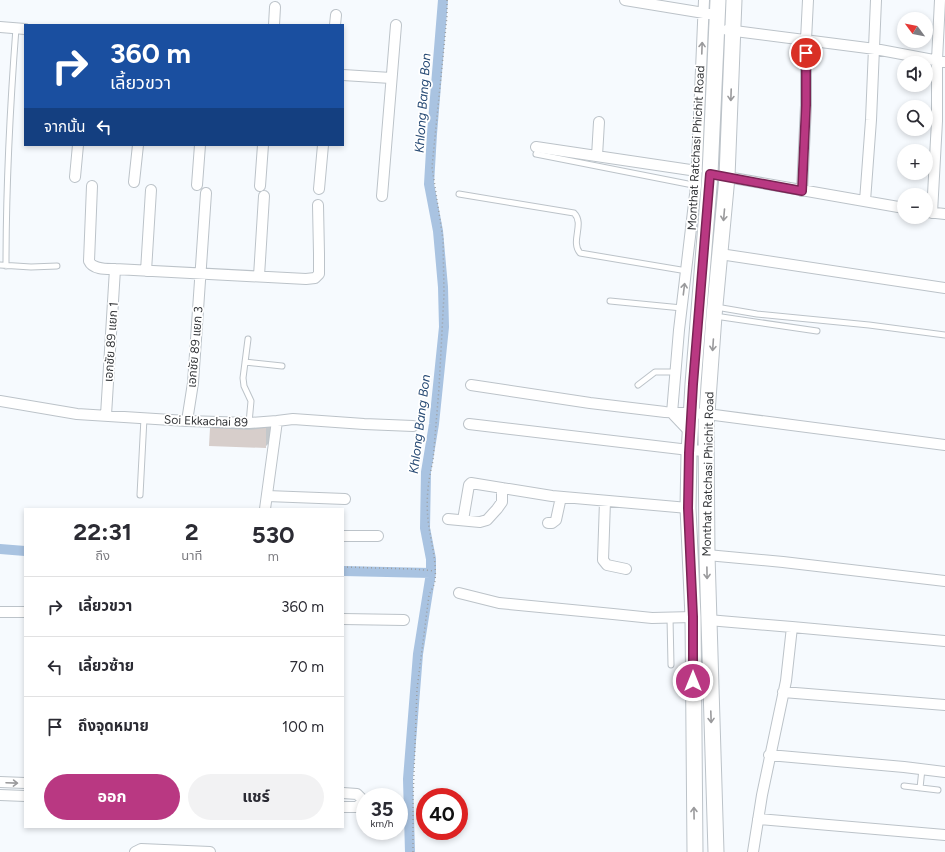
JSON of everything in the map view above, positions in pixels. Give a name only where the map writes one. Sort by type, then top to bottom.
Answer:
[{"type":"street","points":[[625,0],[712,17],[806,40],[875,49],[941,61]]},
{"type":"street","name":"Monthat Ratchasi Phichit Road","points":[[704,0],[712,17],[713,183],[720,254],[707,414],[706,451],[706,555],[716,852]]},
{"type":"street","name":"Monthat Ratchasi Phichit Road","points":[[695,852],[693,617],[689,503],[689,450],[691,413],[713,183],[733,23],[734,0]]},
{"type":"street","points":[[802,191],[806,105],[806,40],[808,0]]},
{"type":"street","points":[[865,201],[875,49],[876,0]]},
{"type":"street","points":[[931,188],[941,61],[940,0]]},
{"type":"street","points":[[274,24],[275,6]]},
{"type":"street","points":[[712,17],[733,23]]},
{"type":"street","points":[[382,196],[396,25]]},
{"type":"street","points":[[0,27],[20,29]]},
{"type":"street","points":[[344,75],[391,78]]},
{"type":"street","points":[[597,156],[599,122]]},
{"type":"street","points":[[75,177],[78,146]]},
{"type":"street","points":[[134,182],[138,146]]},
{"type":"street","points":[[197,185],[200,146]]},
{"type":"street","points":[[260,186],[263,146]]},
{"type":"street","points":[[319,189],[323,146]]},
{"type":"street","points":[[536,150],[597,156],[713,183],[802,191],[897,207]]},
{"type":"street","name":"Monthat Ratchasi Phichit Road","points":[[690,432],[672,412],[675,372],[687,271],[713,183]]},
{"type":"street","points":[[92,186],[89,261],[90,264],[97,268],[306,279],[315,278],[318,276],[319,254],[318,205]]},
{"type":"street","points":[[146,271],[151,190]]},
{"type":"street","name":"เอกชัย 89 แยก 3","points":[[187,421],[193,383],[206,193]]},
{"type":"street","points":[[260,276],[264,196]]},
{"type":"street","points":[[933,212],[945,214]]},
{"type":"street","points":[[720,254],[945,288]]},
{"type":"street","name":"เอกชัย 89 แยก 1","points":[[106,415],[115,269]]},
{"type":"street","points":[[471,385],[590,403],[672,412],[707,414],[945,445]]},
{"type":"street","name":"Soi Ekkachai 89","points":[[0,401],[62,412],[187,421],[249,423],[293,419],[413,426]]},
{"type":"street","points":[[266,508],[277,421]]},
{"type":"street","points":[[470,424],[706,451]]},
{"type":"street","points":[[463,520],[470,483],[561,497],[604,501],[689,503],[706,499]]},
{"type":"street","points":[[448,519],[480,522],[487,520],[492,516],[502,502],[502,488]]},
{"type":"street","points":[[267,496],[345,499]]},
{"type":"street","points":[[548,523],[552,523],[556,520],[561,497]]},
{"type":"street","points":[[604,501],[603,560],[606,566],[626,569]]},
{"type":"street","points":[[344,536],[378,536]]},
{"type":"street","points":[[706,555],[783,562],[945,581]]},
{"type":"street","points":[[459,593],[499,603],[652,618],[693,617]]},
{"type":"street","points":[[0,612],[24,612]]},
{"type":"street","points":[[344,619],[404,620]]},
{"type":"street","points":[[708,620],[945,641]]},
{"type":"street","points":[[753,852],[769,755],[783,692],[792,627]]},
{"type":"street","points":[[783,692],[945,705]]},
{"type":"street","points":[[769,755],[945,772]]},
{"type":"street","points":[[0,782],[24,783]]},
{"type":"street","points":[[344,793],[357,794],[361,798],[361,803],[357,807],[344,807]]},
{"type":"street","points":[[0,795],[24,796]]},
{"type":"street","points":[[758,819],[945,835]]},
{"type":"street","points":[[135,852],[141,849],[210,852]]},
{"type":"lane","points":[[6,266],[10,97],[20,29]]},
{"type":"lane","points":[[536,150],[713,183]]},
{"type":"lane","points":[[459,194],[574,213],[578,219],[576,243],[577,249],[580,253],[687,271]]},
{"type":"lane","points":[[0,265],[31,267],[57,266]]},
{"type":"lane","points":[[610,301],[682,308]]},
{"type":"lane","points":[[715,311],[817,331]]},
{"type":"lane","points":[[715,311],[869,325],[945,335]]},
{"type":"lane","points":[[248,339],[244,386],[251,401],[249,423]]},
{"type":"lane","points":[[245,362],[282,366]]},
{"type":"lane","points":[[638,385],[655,372],[675,372]]},
{"type":"lane","points":[[140,495],[144,418]]},
{"type":"lane","points":[[670,618],[671,664]]},
{"type":"lane","points":[[920,788],[922,769]]},
{"type":"lane","points":[[904,786],[938,790]]},
{"type":"path","points":[[413,852],[413,800],[417,690],[429,595],[434,585],[435,572],[434,554],[428,520],[427,496],[433,461],[444,294],[443,246],[432,167],[447,16],[447,0]]},
{"type":"path","points":[[344,567],[413,569],[435,572]]},
{"type":"building","points":[[210,428],[249,430],[266,428],[266,448],[209,446]]},
{"type":"waterway","name":"Khlong Bang Bon","points":[[410,852],[408,779],[418,654],[431,573],[431,559],[425,528],[426,472],[434,424],[444,327],[443,287],[438,231],[429,184],[443,0]]},
{"type":"waterway","points":[[0,549],[24,551]]},
{"type":"waterway","points":[[344,571],[431,573]]},
{"type":"route","points":[[693,681],[693,617],[688,508],[689,453],[710,174],[802,191],[806,105],[806,53]]}]
